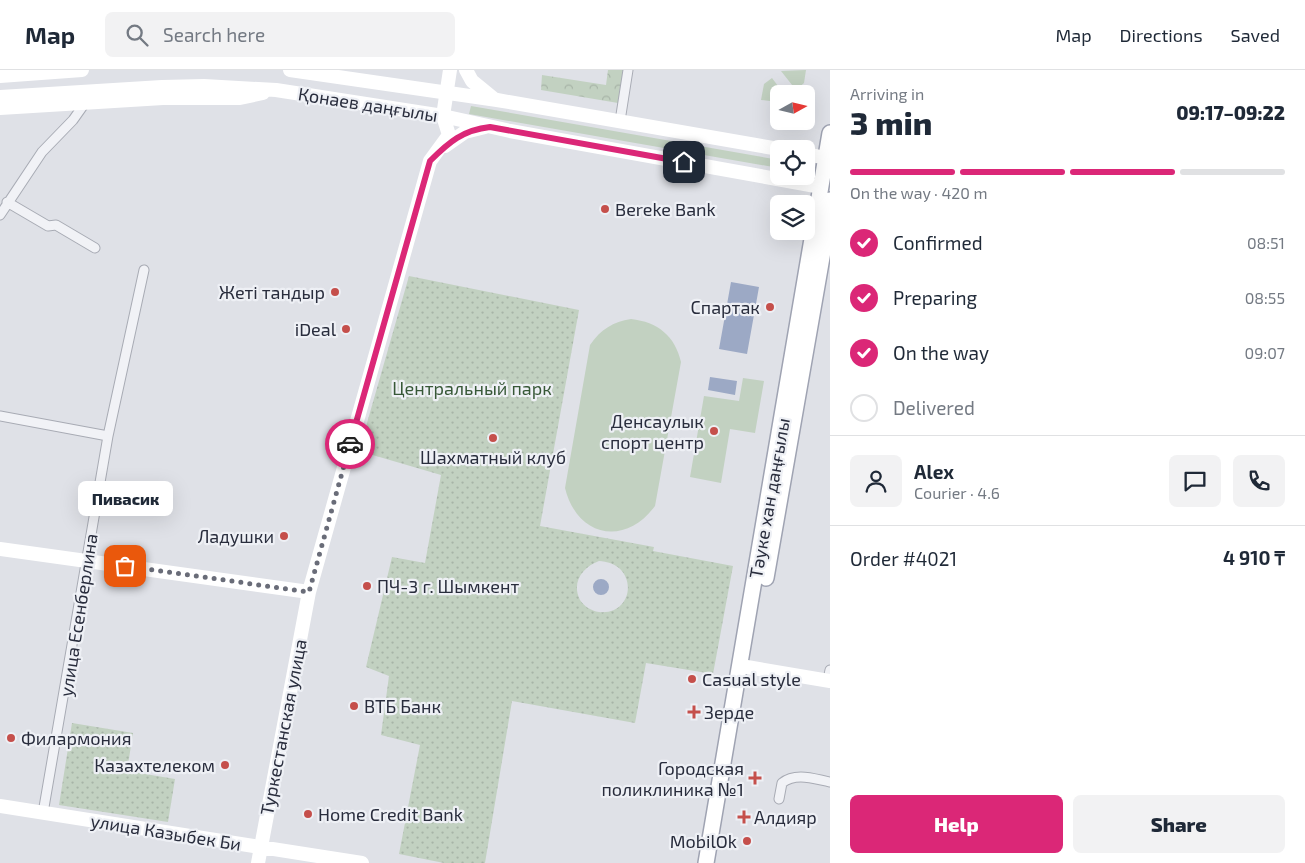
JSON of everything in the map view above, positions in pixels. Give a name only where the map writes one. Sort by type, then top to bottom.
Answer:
[{"type":"main road","points":[[0,76],[82,70]]},
{"type":"main road","name":"Қонаев даңғылы","points":[[290,70],[448,95],[497,100],[770,147]]},
{"type":"main road","points":[[342,70],[364,81]]},
{"type":"main road","points":[[430,161],[449,135],[443,116],[448,95],[450,70]]},
{"type":"main road","points":[[466,70],[472,81],[497,100]]},
{"type":"main road","name":"Қонаев даңғылы","points":[[0,97],[170,87],[276,90],[443,116],[490,127],[825,188]]},
{"type":"main road","points":[[0,108],[171,98],[240,98],[276,90]]},
{"type":"main road","points":[[430,161],[450,141],[465,132],[490,127]]},
{"type":"main road","name":"Тәуке хан даңғылы","points":[[716,863],[745,666],[825,188],[830,133]]},
{"type":"main road","points":[[815,156],[828,158]]},
{"type":"main road","name":"Туркестанская улица","points":[[258,863],[309,592],[430,161]]},
{"type":"main road","name":"Тәуке хан даңғылы","points":[[706,863],[830,215],[830,200]]},
{"type":"main road","points":[[0,550],[309,592]]},
{"type":"main road","points":[[745,666],[829,677]]},
{"type":"main road","name":"улица Казыбек Би","points":[[0,806],[362,863]]},
{"type":"main road","points":[[280,863],[298,853]]},
{"type":"street","points":[[620,121],[628,70]]},
{"type":"street","points":[[0,215],[42,152],[73,120],[85,103]]},
{"type":"street","points":[[8,202],[48,226],[56,225],[95,248]]},
{"type":"street","name":"улица Есенберлина","points":[[43,813],[108,436],[144,270]]},
{"type":"street","points":[[0,416],[108,436]]},
{"type":"street","points":[[779,799],[782,783],[787,779],[800,777],[830,782]]},
{"type":"green space","points":[[608,70],[623,70],[618,103],[541,90],[542,75],[606,85]]},
{"type":"green space","points":[[806,70],[804,83],[802,85],[792,85],[781,71]]},
{"type":"green space","points":[[772,78],[777,85],[770,85],[770,101],[761,100],[764,84]]},
{"type":"green space","points":[[471,106],[770,158],[770,166],[469,114]]},
{"type":"green space","name":"Центральный парк","points":[[409,276],[579,310],[540,526],[654,547],[653,551],[733,566],[713,674],[646,663],[635,723],[512,701],[485,863],[444,863],[399,854],[420,745],[381,735],[389,676],[366,667],[392,557],[425,563],[441,475],[359,451]],"holes":[[[599,561],[612,564],[621,570],[627,579],[628,589],[626,598],[620,606],[611,611],[593,611],[580,600],[577,587],[580,576],[588,567]]]},
{"type":"green space","points":[[631,319],[649,323],[664,332],[674,345],[681,362],[655,506],[643,519],[630,527],[617,531],[603,531],[591,526],[580,517],[571,505],[565,488],[590,345],[608,327]]},
{"type":"green space","name":"Денсаулык спорт центр","points":[[743,378],[764,381],[755,433],[730,429],[721,483],[690,477],[704,396],[739,401]]},
{"type":"green space","points":[[72,723],[133,733],[127,771],[175,779],[168,822],[59,805]]},
{"type":"water","points":[[731,282],[759,287],[747,354],[719,349]]},
{"type":"water","points":[[710,377],[737,381],[735,395],[708,390]]},
{"type":"water","points":[[598,579],[604,579],[609,584],[607,593],[598,595],[593,590],[593,584]]},
{"type":"way so far","points":[[125,566],[309,592],[350,444]]},
{"type":"place","name":"Bereke Bank","points":[[605,209]]},
{"type":"place","name":"Жетi тандыр","points":[[335,292]]},
{"type":"place","name":"Спартак","points":[[770,307]]},
{"type":"place","name":"iDeal","points":[[346,329]]},
{"type":"place","name":"Денсаулык спорт центр","points":[[714,431]]},
{"type":"place","name":"Шахматный клуб","points":[[493,438]]},
{"type":"place","name":"Ладушки","points":[[284,536]]},
{"type":"place","name":"Пивасик","points":[[125,566]]},
{"type":"place","name":"ПЧ-3 г. Шымкент","points":[[367,586]]},
{"type":"place","name":"Casual style","points":[[692,679]]},
{"type":"place","name":"ВТБ Банк","points":[[354,706]]},
{"type":"place","name":"Зерде","points":[[694,712]]},
{"type":"place","name":"Филармония","points":[[11,738]]},
{"type":"place","name":"Казахтелеком","points":[[225,765]]},
{"type":"place","name":"Городская поликлиника №1","points":[[755,778]]},
{"type":"place","name":"Home Credit Bank","points":[[308,814]]},
{"type":"place","name":"Алдияр","points":[[744,817]]},
{"type":"place","name":"MobilOk","points":[[747,841]]},
{"type":"route","points":[[350,444],[430,161],[450,141],[465,132],[490,127],[684,162]]}]
